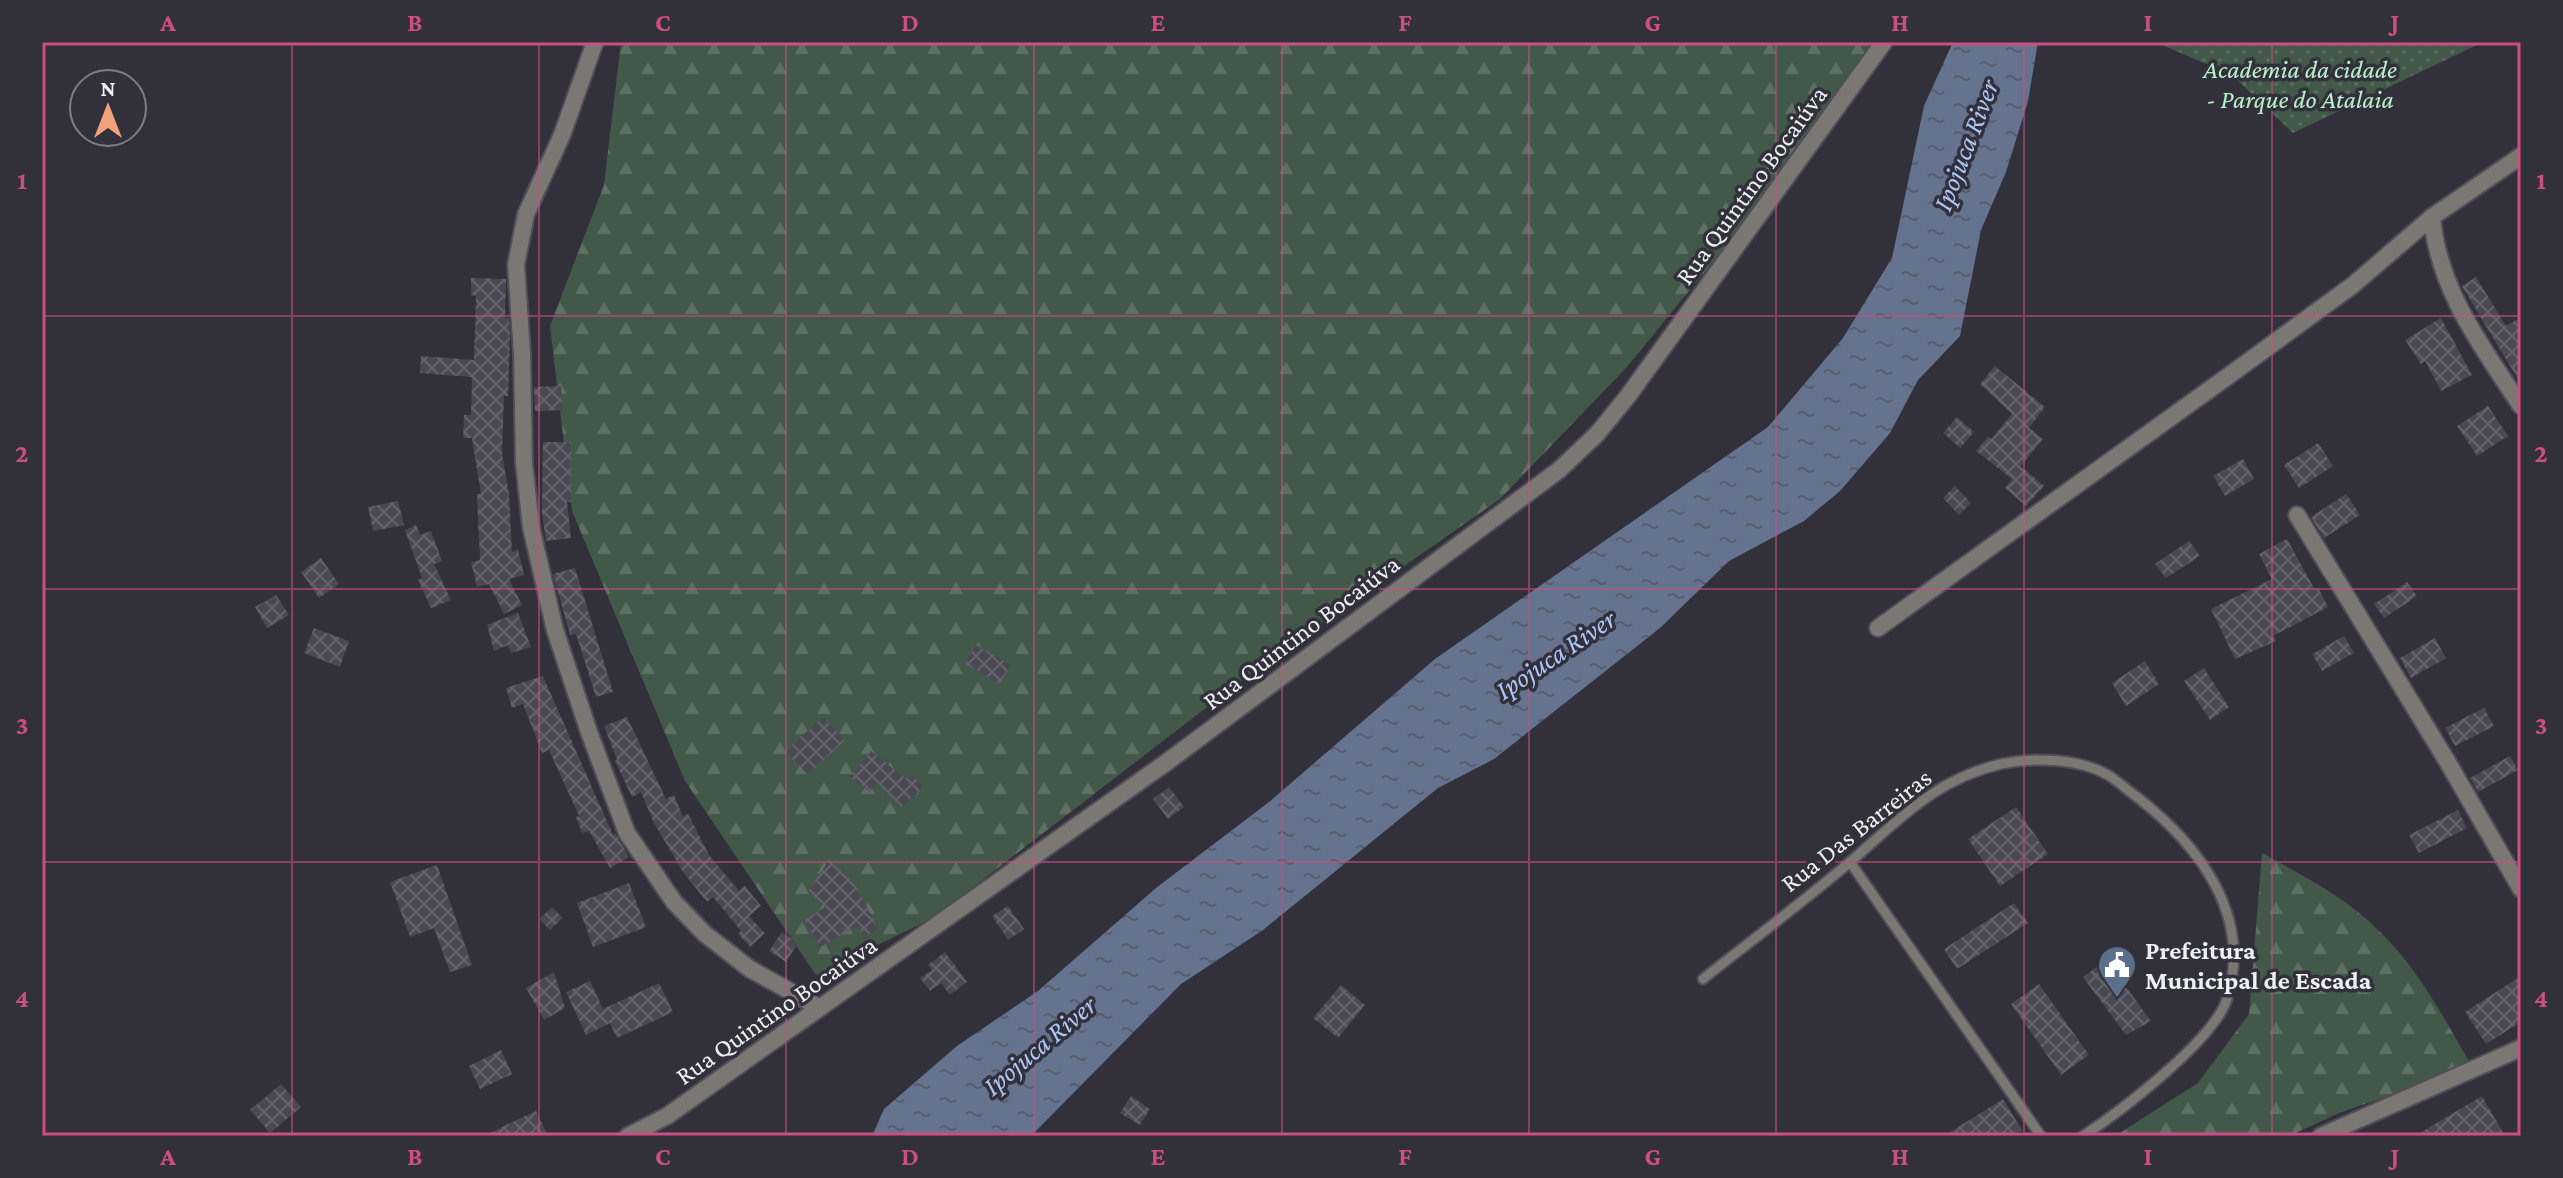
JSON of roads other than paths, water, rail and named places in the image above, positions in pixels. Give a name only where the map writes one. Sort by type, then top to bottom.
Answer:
[{"type":"street","points":[[595,42],[562,135],[526,214],[516,265],[522,353],[524,463],[531,527],[555,630],[627,833],[674,902],[705,934],[750,969],[820,1008]]},
{"type":"street","name":"Rua Quintino Bocaiúva","points":[[628,1136],[667,1116],[1167,762],[1559,470],[1597,434],[1628,396],[1884,42]]},
{"type":"street","points":[[1878,628],[2353,285],[2432,217],[2521,156]]},
{"type":"street","points":[[2432,217],[2434,241],[2458,309],[2519,396]]},
{"type":"street","points":[[2297,515],[2521,889]]},
{"type":"street","points":[[2321,1136],[2521,1048]]},
{"type":"lane","name":"Rua Das Barreiras","points":[[1703,979],[1938,788],[1968,774],[2003,764],[2040,760],[2074,763],[2107,775],[2158,814],[2211,874],[2233,933],[2233,971],[2226,1002],[2211,1028],[2182,1056],[2083,1136]]},
{"type":"lane","points":[[1850,862],[2041,1136]]},
{"type":"water","name":"Ipojuca River","points":[[1953,42],[2038,42],[2028,101],[2006,172],[1981,230],[1960,336],[1918,380],[1890,433],[1840,491],[1804,521],[1729,561],[1660,628],[1494,759],[1438,788],[1263,930],[1181,984],[1031,1136],[872,1136],[884,1109],[957,1046],[1038,991],[1156,888],[1269,802],[1435,659],[1768,427],[1843,338],[1892,258],[1924,106]]},
{"type":"place","name":"Prefeitura Municipal de Escada","points":[[2117,999]]},
{"type":"park label","name":"Academia da cidade - Parque do Atalaia","points":[[2300,84]]}]
